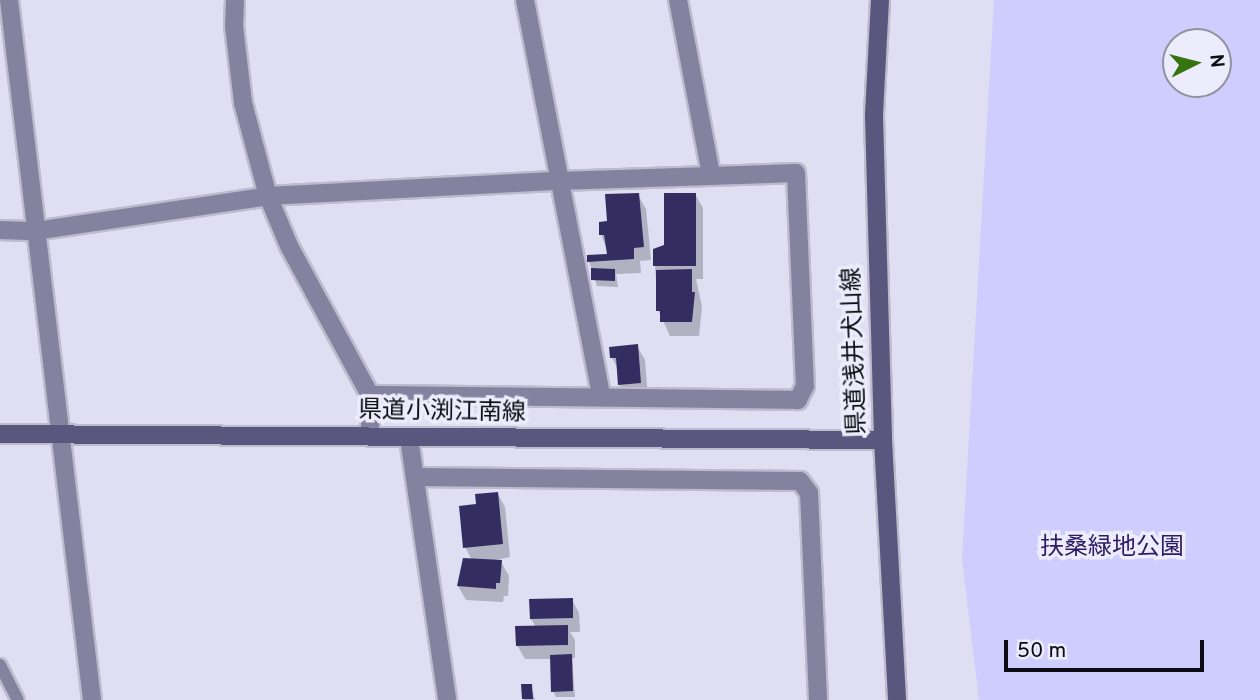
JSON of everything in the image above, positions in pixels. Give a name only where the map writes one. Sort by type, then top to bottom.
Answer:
[{"type":"main road","name":"県道浅井犬山線","points":[[880,0],[874,116],[883,440],[897,700]]},
{"type":"main road","name":"県道小渕江南線","points":[[0,433],[883,440]]},
{"type":"street","points":[[9,0],[92,700]]},
{"type":"street","points":[[236,0],[234,26],[243,103],[268,195],[289,246],[370,395],[370,436]]},
{"type":"street","points":[[525,0],[601,396]]},
{"type":"street","points":[[678,0],[711,174]]},
{"type":"street","points":[[0,230],[35,231],[268,195],[711,174],[796,173],[805,386],[798,400],[370,395]]},
{"type":"street","points":[[410,438],[447,700]]},
{"type":"street","points":[[415,477],[800,481],[809,493],[818,700]]},
{"type":"lane","points":[[0,665],[18,700]]},
{"type":"green space","name":"扶桑緑地公園","points":[[994,0],[1260,0],[1260,700],[979,700],[962,559]]},
{"type":"building","points":[[639,193],[644,247],[634,248],[634,259],[587,262],[587,255],[607,254],[604,235],[599,235],[599,222],[607,221],[605,194]]},
{"type":"building","points":[[664,193],[696,193],[696,266],[653,266],[653,249],[664,245]]},
{"type":"building","points":[[591,268],[615,269],[615,281],[591,280]]},
{"type":"building","points":[[692,269],[692,292],[695,292],[692,322],[660,322],[660,311],[656,311],[656,270]]},
{"type":"building","points":[[638,344],[641,383],[618,385],[616,358],[610,358],[609,347]]},
{"type":"building","points":[[498,492],[503,544],[463,548],[459,506],[476,504],[475,494]]},
{"type":"building","points":[[463,558],[502,560],[500,583],[496,583],[496,589],[457,586]]},
{"type":"building","points":[[573,598],[573,618],[530,619],[529,599]]},
{"type":"building","points":[[568,625],[568,645],[516,646],[515,626]]},
{"type":"building","points":[[572,654],[573,691],[551,692],[550,655]]},
{"type":"building","points":[[521,684],[532,684],[533,699],[522,699]]}]
